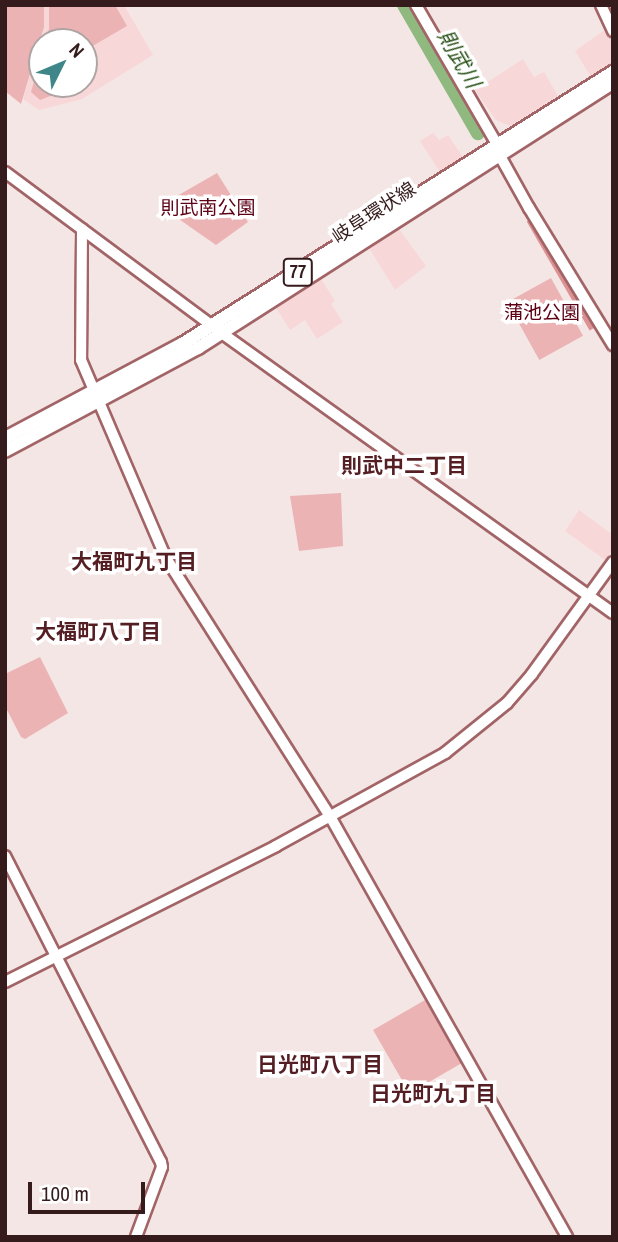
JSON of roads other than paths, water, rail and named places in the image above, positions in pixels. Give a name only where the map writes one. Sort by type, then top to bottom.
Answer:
[{"type":"main road","name":"岐阜環状線","points":[[5,451],[217,330],[498,150],[613,72]]},
{"type":"main road","name":"岐阜環状線","points":[[498,150],[613,83]]},
{"type":"main road","name":"岐阜環状線","points":[[5,438],[97,397]]},
{"type":"street","points":[[416,5],[613,345]]},
{"type":"street","points":[[601,5],[613,31]]},
{"type":"street","points":[[5,172],[217,330],[613,613]]},
{"type":"street","points":[[82,229],[81,360],[166,558],[331,818],[567,1237]]},
{"type":"street","points":[[5,982],[331,818],[438,757],[475,731],[507,703],[532,674],[613,562]]},
{"type":"street","points":[[5,856],[162,1167],[136,1237]]},
{"type":"waterway","name":"則武川","points":[[404,5],[478,133]]},
{"type":"district","name":"則武中二丁目","points":[[404,466]]},
{"type":"district","name":"大福町九丁目","points":[[134,562]]},
{"type":"district","name":"大福町八丁目","points":[[98,632]]},
{"type":"district","name":"日光町八丁目","points":[[320,1065]]},
{"type":"district","name":"日光町九丁目","points":[[433,1094]]},
{"type":"park label","name":"則武南公園","points":[[208,208]]},
{"type":"park label","name":"蒲池公園","points":[[542,313]]}]
